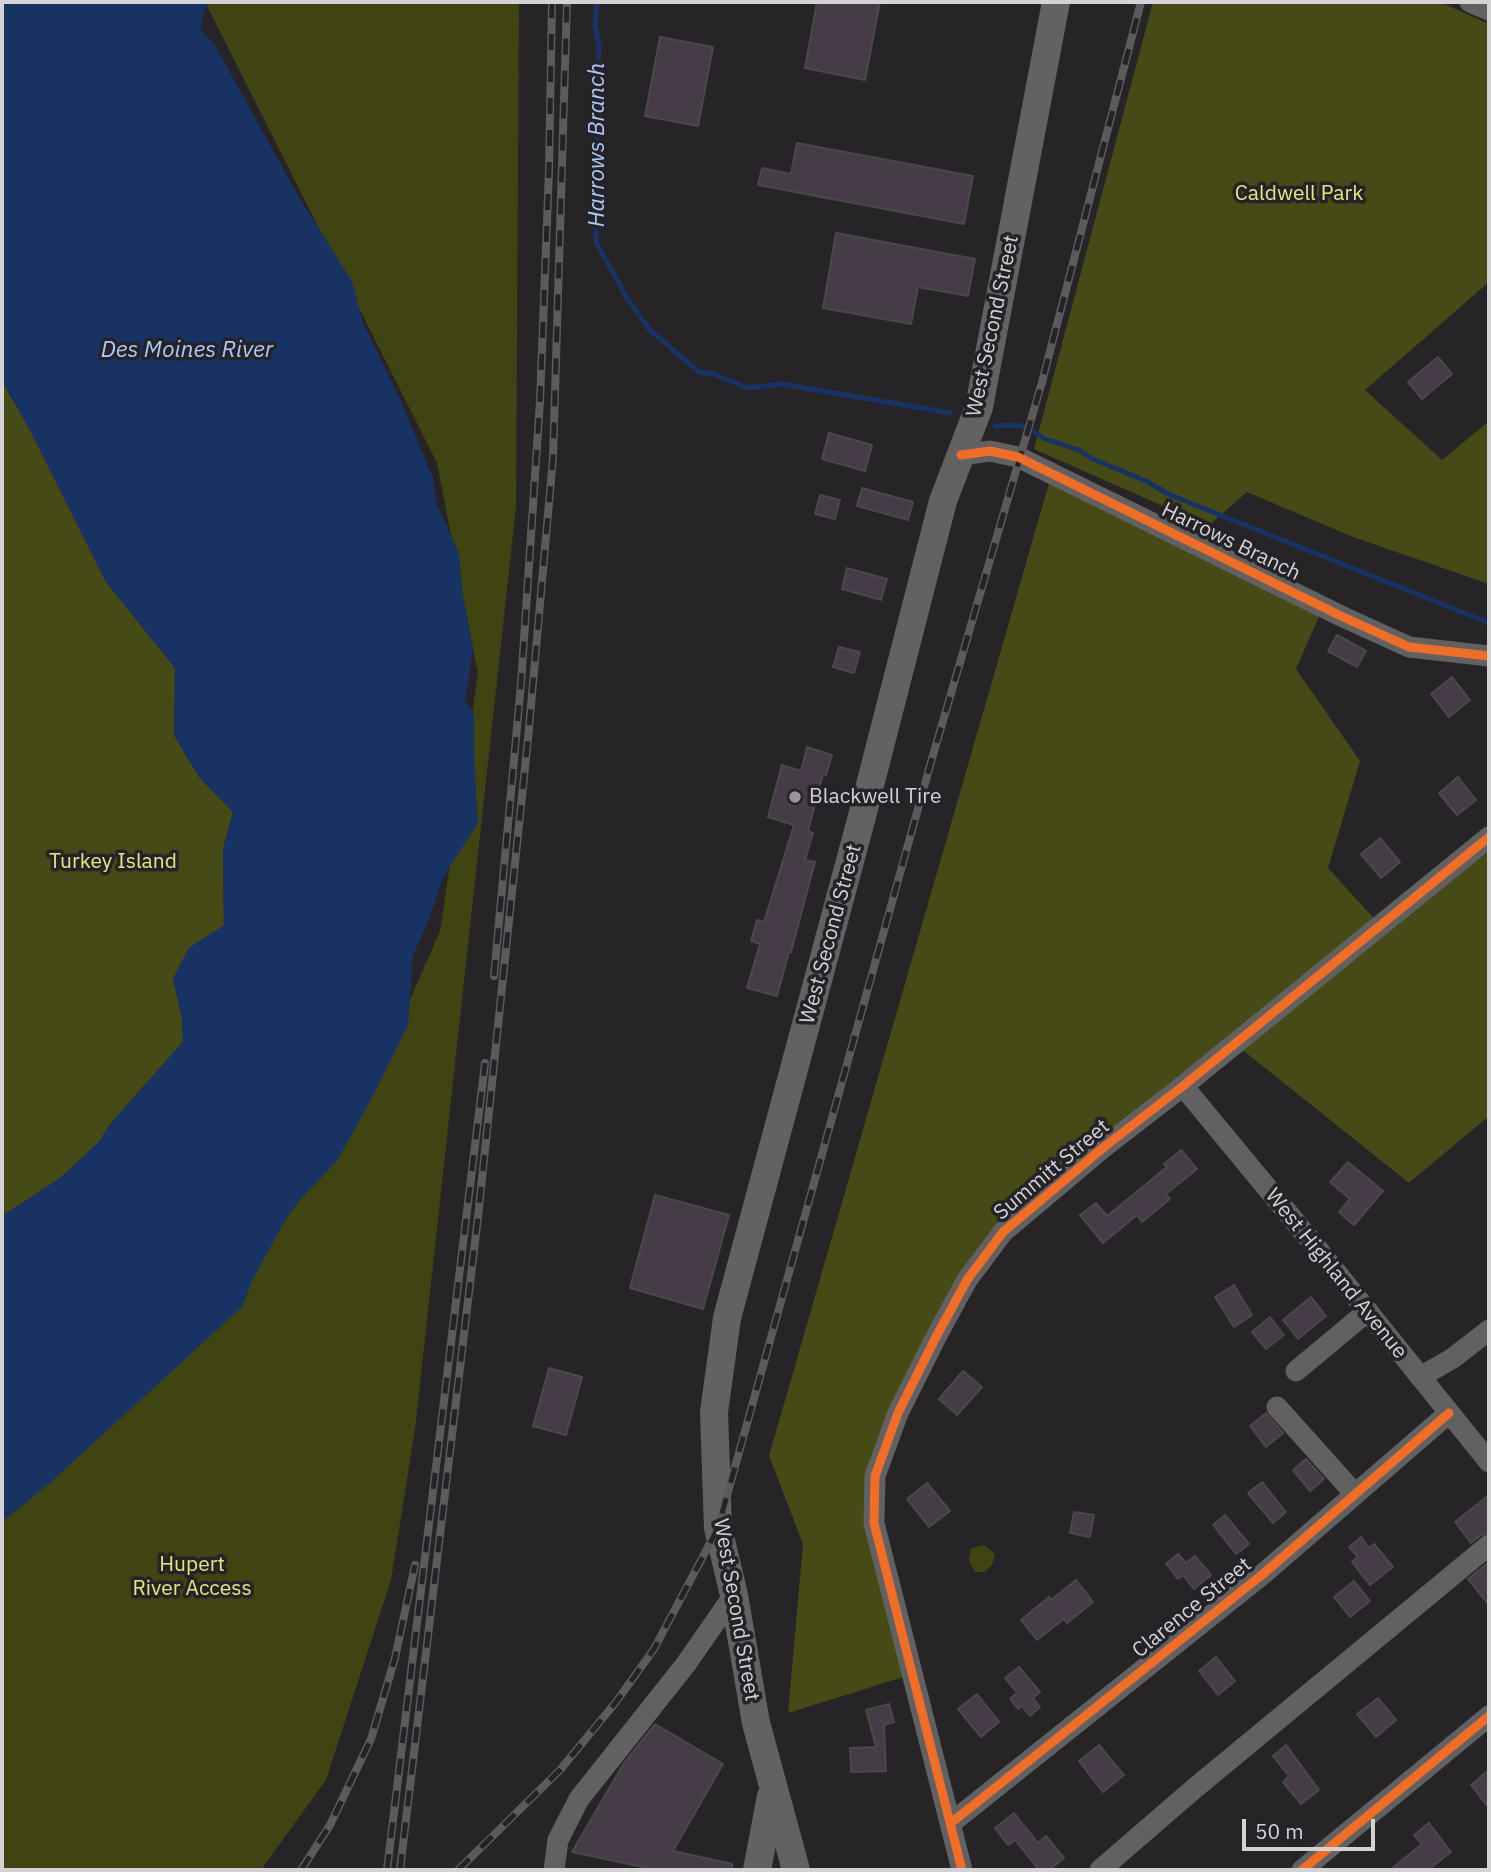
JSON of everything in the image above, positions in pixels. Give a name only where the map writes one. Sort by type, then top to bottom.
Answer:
[{"type":"main road","name":"West Second Street","points":[[796,1870],[755,1723],[734,1595],[718,1528],[714,1412],[727,1318],[860,824],[943,501],[979,407],[1056,2]]},
{"type":"main road","points":[[757,1870],[772,1790]]},
{"type":"street","points":[[1470,2],[1489,10]]},
{"type":"street","name":"Harrows Branch","points":[[961,455],[990,451],[1018,457],[1409,647],[1489,656]]},
{"type":"street","name":"Summitt Street","points":[[962,1870],[874,1523],[875,1476],[898,1413],[936,1337],[967,1280],[1003,1232],[1104,1147],[1489,837]]},
{"type":"street","name":"West Highland Avenue","points":[[1183,1086],[1489,1462]]},
{"type":"street","points":[[1296,1371],[1368,1311]]},
{"type":"street","points":[[1420,1377],[1453,1358],[1489,1330]]},
{"type":"street","points":[[1277,1407],[1355,1494]]},
{"type":"street","name":"Clarence Street","points":[[951,1823],[1263,1574],[1449,1413]]},
{"type":"street","points":[[1100,1870],[1489,1545]]},
{"type":"street","points":[[554,1870],[558,1840],[579,1799],[686,1664],[734,1595]]},
{"type":"street","points":[[1302,1870],[1489,1716]]},
{"type":"green space","name":"Hupert River Access","points":[[205,2],[519,2],[516,507],[415,1429],[391,1580],[326,1780],[261,1870],[2,1870],[2,1508],[376,1077],[440,931],[478,674],[437,463]]},
{"type":"green space","name":"Caldwell Park","points":[[1153,2],[1440,2],[1489,24],[1489,282],[1365,390],[1442,460],[1489,421],[1489,584],[1353,537],[1247,492],[1208,526],[1034,449]]},
{"type":"green space","name":"Turkey Island","points":[[2,381],[30,430],[106,582],[175,668],[174,735],[199,777],[233,812],[223,849],[224,926],[189,948],[173,979],[182,1018],[183,1042],[111,1123],[98,1143],[59,1179],[2,1216]]},
{"type":"green space","points":[[1052,473],[1323,607],[1296,669],[1360,761],[1328,868],[1380,925],[1489,837],[1489,1116],[1409,1183],[1235,1044],[1104,1147],[967,1280],[875,1476],[913,1674],[788,1713],[803,1544],[769,1456]]},
{"type":"green space","points":[[984,1545],[995,1554],[992,1565],[985,1572],[975,1572],[969,1560],[971,1548]]},
{"type":"water","name":"Des Moines River","points":[[2,2],[207,2],[200,29],[215,45],[297,194],[352,281],[363,323],[398,395],[433,478],[436,502],[459,554],[463,596],[473,648],[465,702],[474,714],[478,823],[443,877],[428,922],[413,955],[408,1025],[337,1161],[299,1201],[284,1222],[253,1279],[242,1307],[51,1482],[2,1522],[2,1216],[59,1179],[98,1143],[111,1123],[183,1042],[182,1018],[173,979],[189,948],[224,925],[223,849],[233,812],[199,777],[174,735],[175,668],[106,582],[30,430],[2,381]]},
{"type":"building","points":[[817,2],[880,2],[865,80],[805,68]]},
{"type":"building","points":[[660,37],[713,47],[698,126],[645,116]]},
{"type":"building","points":[[797,143],[973,176],[964,224],[758,185],[762,168],[791,174]]},
{"type":"building","points":[[836,233],[975,259],[968,296],[918,287],[911,324],[823,308]]},
{"type":"building","points":[[1438,357],[1452,374],[1422,399],[1408,382]]},
{"type":"building","points":[[829,433],[872,445],[865,471],[822,459]]},
{"type":"building","points":[[862,488],[913,502],[908,520],[857,506]]},
{"type":"building","points":[[820,495],[840,500],[835,519],[815,514]]},
{"type":"building","points":[[847,568],[887,579],[881,600],[842,589]]},
{"type":"building","points":[[1337,635],[1366,651],[1357,667],[1328,651]]},
{"type":"building","points":[[839,647],[860,652],[854,673],[833,667]]},
{"type":"building","points":[[1452,677],[1470,700],[1449,717],[1431,694]]},
{"type":"building","points":[[807,747],[832,755],[826,775],[823,774],[808,831],[813,833],[805,860],[815,862],[777,996],[747,988],[760,944],[751,941],[757,920],[764,922],[794,825],[768,817],[782,765],[801,771]]},
{"type":"building","points":[[1458,777],[1476,800],[1457,815],[1439,793]]},
{"type":"building","points":[[1380,838],[1400,862],[1381,878],[1361,854]]},
{"type":"building","points":[[1181,1150],[1197,1169],[1166,1194],[1170,1199],[1142,1222],[1137,1215],[1103,1243],[1080,1215],[1096,1203],[1107,1216],[1167,1167],[1164,1164]]},
{"type":"building","points":[[1348,1162],[1383,1191],[1354,1225],[1339,1212],[1350,1199],[1330,1182]]},
{"type":"building","points":[[655,1195],[729,1215],[703,1309],[630,1288]]},
{"type":"building","points":[[1234,1285],[1252,1315],[1234,1327],[1215,1297]]},
{"type":"building","points":[[1311,1297],[1326,1316],[1298,1339],[1283,1320]]},
{"type":"building","points":[[1270,1317],[1284,1335],[1266,1349],[1252,1332]]},
{"type":"building","points":[[549,1368],[582,1377],[566,1435],[533,1426]]},
{"type":"building","points":[[963,1371],[982,1387],[957,1415],[939,1399]]},
{"type":"building","points":[[1266,1413],[1283,1433],[1266,1447],[1250,1426]]},
{"type":"building","points":[[1306,1459],[1324,1479],[1310,1491],[1293,1470]]},
{"type":"building","points":[[1262,1482],[1286,1512],[1273,1523],[1248,1493]]},
{"type":"building","points":[[927,1483],[950,1511],[929,1527],[907,1499]]},
{"type":"building","points":[[1489,1495],[1489,1532],[1471,1543],[1455,1522]]},
{"type":"building","points":[[1074,1512],[1094,1515],[1090,1537],[1070,1533]]},
{"type":"building","points":[[1225,1515],[1249,1544],[1236,1554],[1213,1525]]},
{"type":"building","points":[[1361,1537],[1369,1548],[1374,1544],[1393,1567],[1370,1585],[1352,1562],[1358,1557],[1349,1547]]},
{"type":"building","points":[[1178,1554],[1186,1563],[1195,1556],[1211,1575],[1194,1589],[1183,1575],[1178,1579],[1166,1564]]},
{"type":"building","points":[[1489,1562],[1489,1605],[1468,1579]]},
{"type":"building","points":[[1076,1580],[1093,1602],[1067,1623],[1064,1619],[1037,1640],[1021,1620],[1049,1597],[1051,1600]]},
{"type":"building","points":[[1354,1581],[1370,1601],[1350,1617],[1334,1597]]},
{"type":"building","points":[[1216,1657],[1235,1681],[1218,1695],[1199,1671]]},
{"type":"building","points":[[1019,1667],[1040,1692],[1033,1698],[1040,1707],[1030,1716],[1022,1706],[1018,1709],[1010,1699],[1017,1693],[1005,1678]]},
{"type":"building","points":[[977,1694],[999,1722],[981,1737],[958,1709]]},
{"type":"building","points":[[1378,1698],[1396,1720],[1376,1737],[1357,1714]]},
{"type":"building","points":[[889,1704],[894,1722],[884,1725],[886,1771],[851,1772],[850,1748],[876,1747],[866,1710]]},
{"type":"building","points":[[655,1724],[723,1764],[673,1851],[732,1864],[732,1870],[657,1870],[572,1852],[624,1763]]},
{"type":"building","points":[[1099,1745],[1124,1775],[1103,1792],[1079,1761]]},
{"type":"building","points":[[1286,1745],[1319,1790],[1301,1804],[1283,1782],[1289,1776],[1273,1756]]},
{"type":"building","points":[[1489,1770],[1489,1808],[1471,1785]]},
{"type":"building","points":[[1014,1813],[1038,1843],[1046,1836],[1064,1858],[1049,1870],[1039,1870],[1015,1840],[1008,1845],[995,1828]]},
{"type":"building","points":[[1429,1823],[1451,1852],[1428,1870],[1390,1870],[1422,1844],[1414,1835]]},
{"type":"waterway","name":"Harrows Branch","points":[[597,2],[597,244],[627,298],[650,330],[699,372],[713,374],[748,388],[782,384],[950,413]]},
{"type":"waterway","name":"Harrows Branch","points":[[995,426],[1019,425],[1043,438],[1079,450],[1168,494],[1489,623]]},
{"type":"railway","points":[[494,976],[521,684],[540,401],[552,2]]},
{"type":"railway","points":[[400,1870],[478,1217],[528,739],[553,458],[567,2]]},
{"type":"railway","points":[[458,1870],[560,1770],[616,1702],[654,1649],[718,1528],[931,762],[1042,382],[1141,2]]},
{"type":"railway","points":[[387,1870],[485,1063]]},
{"type":"railway","points":[[301,1870],[330,1825],[371,1739],[395,1658],[415,1565]]},
{"type":"cycle path","points":[[961,455],[990,451],[1018,457],[1409,647],[1489,656]]},
{"type":"cycle path","points":[[962,1870],[874,1523],[875,1476],[898,1413],[936,1337],[967,1280],[1003,1232],[1104,1147],[1489,837]]},
{"type":"cycle path","points":[[951,1823],[1263,1574],[1449,1413]]},
{"type":"cycle path","points":[[1302,1870],[1489,1716]]},
{"type":"place","name":"Blackwell Tire","points":[[795,797]]}]
